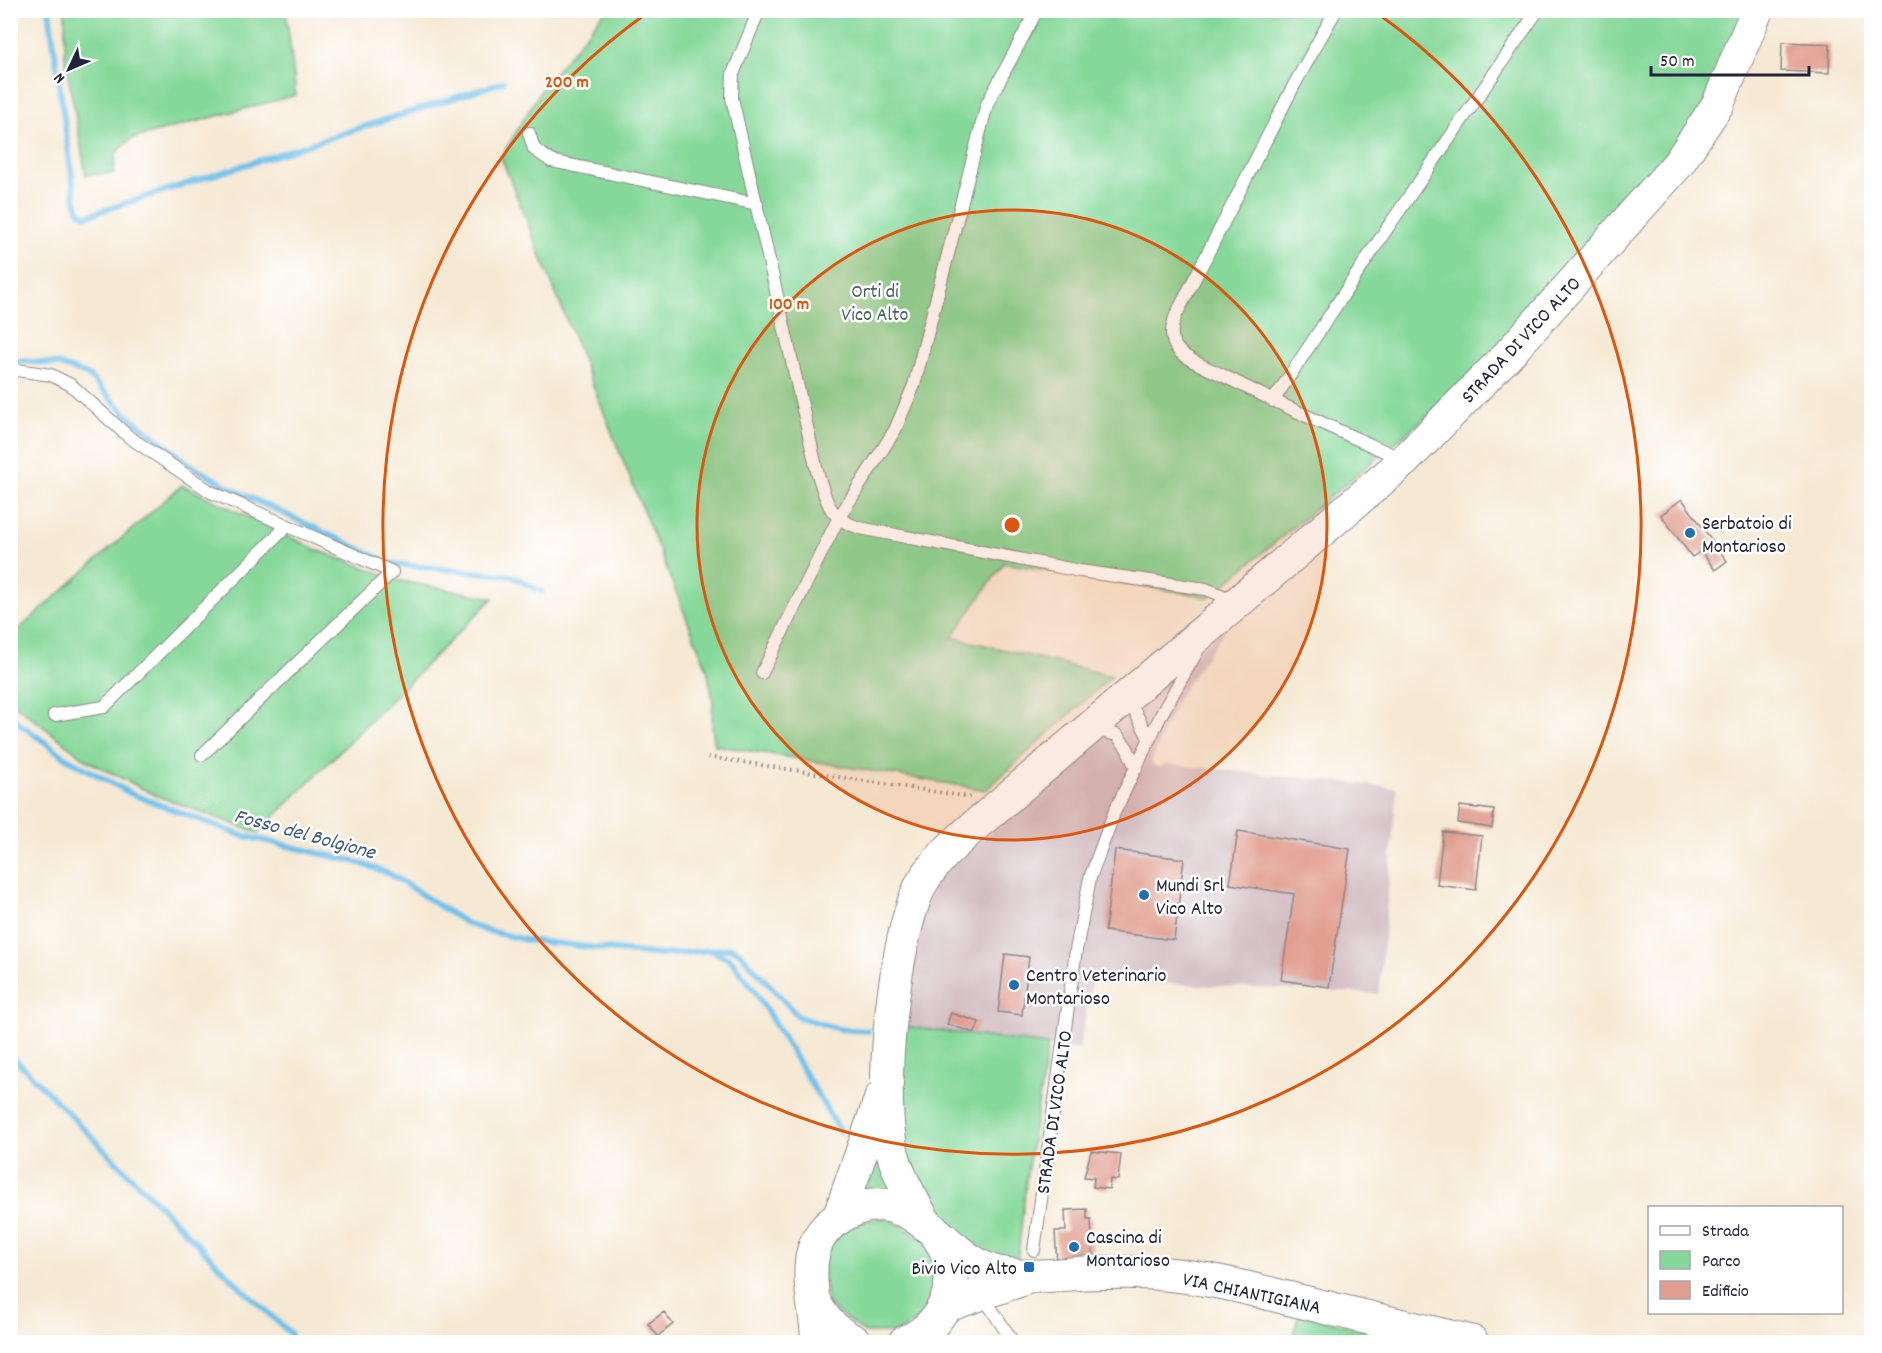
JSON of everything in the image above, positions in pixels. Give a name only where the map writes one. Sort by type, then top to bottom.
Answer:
[{"type":"main road","name":"VIA CHIANTIGIANA","points":[[818,1342],[809,1273],[813,1252],[823,1234],[838,1219],[858,1208],[880,1205],[903,1209],[930,1227],[958,1254],[981,1267],[1031,1264],[1111,1272],[1177,1275],[1243,1287],[1472,1342]]},
{"type":"main road","points":[[905,1342],[928,1329],[945,1306],[951,1281],[948,1256],[930,1227]]},
{"type":"main road","name":"VIA CHIANTIGIANA","points":[[945,1306],[980,1293],[1031,1264]]},
{"type":"main road","name":"VIA CHIANTIGIANA","points":[[811,1294],[821,1316],[838,1334],[855,1342]]},
{"type":"street","name":"STRADA DI VICO ALTO","points":[[930,1227],[893,1155],[886,1082],[900,959],[910,910],[922,884],[941,857],[1000,804],[1405,460],[1509,354],[1678,164],[1718,104],[1757,10]]},
{"type":"street","name":"STRADA DI VICO ALTO","points":[[838,1219],[886,1082]]},
{"type":"lane","points":[[759,10],[733,74],[732,98],[817,471],[827,502],[838,519],[860,528],[1080,571],[1206,589],[1228,609]]},
{"type":"lane","points":[[762,673],[838,519],[894,430],[909,400],[987,104],[1038,10]]},
{"type":"lane","points":[[1336,10],[1294,85],[1173,324],[1172,339],[1183,354],[1273,401],[1405,460]]},
{"type":"lane","points":[[1273,401],[1388,227],[1538,10]]},
{"type":"lane","points":[[529,133],[534,149],[551,161],[757,204]]},
{"type":"lane","points":[[10,369],[51,375],[71,385],[158,459],[211,492],[392,572],[202,755]]},
{"type":"lane","points":[[54,715],[104,707],[286,527]]},
{"type":"lane","name":"STRADA DI VICO ALTO","points":[[1031,1264],[1085,898],[1107,826],[1149,738],[1197,651],[1228,609]]},
{"type":"lane","points":[[1126,696],[1149,738]]},
{"type":"lane","points":[[1088,729],[1117,735],[1127,748],[1136,768]]},
{"type":"lane","points":[[980,1293],[1013,1342]]},
{"type":"path","points":[[708,757],[934,789],[1000,804]]},
{"type":"shaded area","points":[[1230,623],[1178,697],[1151,763],[1158,767],[1168,764],[1397,788],[1379,994],[1092,980],[1079,1050],[902,1026],[914,935],[935,881]]},
{"type":"green space","points":[[65,11],[286,11],[296,95],[131,139],[116,153],[114,173],[86,175],[65,57]]},
{"type":"green space","name":"Orti di Vico Alto","points":[[605,11],[1746,11],[1714,88],[1678,144],[1460,389],[1208,598],[1004,563],[952,637],[1112,676],[986,790],[715,745],[712,727],[713,699],[707,669],[501,157],[543,87]]},
{"type":"green space","points":[[182,485],[317,550],[401,581],[493,598],[258,833],[155,795],[88,761],[11,702],[10,637]]},
{"type":"green space","points":[[902,1026],[1048,1045],[1027,1173],[1017,1265],[991,1259],[939,1214],[913,1185],[897,1144]]},
{"type":"green space","points":[[879,1127],[902,1189],[851,1197]]},
{"type":"green space","points":[[888,1217],[932,1246],[939,1281],[926,1314],[897,1333],[865,1333],[828,1305],[823,1262],[829,1247],[842,1232],[858,1224]]},
{"type":"green space","points":[[1299,1314],[1417,1342],[1291,1342]]},
{"type":"building","points":[[1782,42],[1830,44],[1829,73],[1781,71]]},
{"type":"building","name":"Serbatoio di Montarioso","points":[[1682,499],[1727,561],[1715,570],[1701,551],[1692,557],[1661,515]]},
{"type":"building","points":[[1460,806],[1494,810],[1492,828],[1458,823]]},
{"type":"building","points":[[1238,831],[1350,849],[1329,987],[1281,980],[1294,894],[1230,884]]},
{"type":"building","points":[[1443,832],[1482,836],[1476,890],[1437,885]]},
{"type":"building","name":"Mundi Srl Vico Alto","points":[[1115,850],[1184,859],[1174,940],[1105,931]]},
{"type":"building","name":"Centro Veterinario Montarioso","points":[[1005,954],[1029,957],[1022,1015],[998,1012]]},
{"type":"building","points":[[951,1013],[979,1022],[975,1033],[947,1024]]},
{"type":"building","points":[[1091,1151],[1121,1154],[1118,1180],[1110,1179],[1109,1189],[1093,1187],[1094,1178],[1084,1177]]},
{"type":"building","name":"Cascina di Montarioso","points":[[1087,1209],[1087,1219],[1091,1219],[1093,1263],[1057,1264],[1055,1231],[1066,1231],[1065,1210]]},
{"type":"building","points":[[664,1312],[673,1324],[658,1336],[648,1324]]},
{"type":"waterway","points":[[49,10],[75,197],[79,211],[86,216],[503,82]]},
{"type":"waterway","points":[[10,360],[57,364],[88,375],[127,415],[193,467],[238,492],[383,560],[395,564],[512,576],[542,592]]},
{"type":"waterway","name":"Fosso del Bolgione","points":[[10,717],[68,759],[132,794],[240,835],[353,861],[390,874],[464,922],[481,929],[526,940],[661,955],[731,948],[739,952],[799,1017],[839,1029],[868,1031]]},
{"type":"waterway","points":[[710,950],[731,960],[754,990],[840,1131]]},
{"type":"waterway","points":[[10,1054],[240,1287],[291,1334]]},
{"type":"place","name":"Serbatoio di Montarioso","points":[[1690,533]]},
{"type":"place","name":"Mundi Srl Vico Alto","points":[[1144,895]]},
{"type":"place","name":"Centro Veterinario Montarioso","points":[[1014,985]]},
{"type":"place","name":"Cascina di Montarioso","points":[[1074,1247]]},
{"type":"place","name":"Bivio Vico Alto","points":[[1029,1267]]}]
